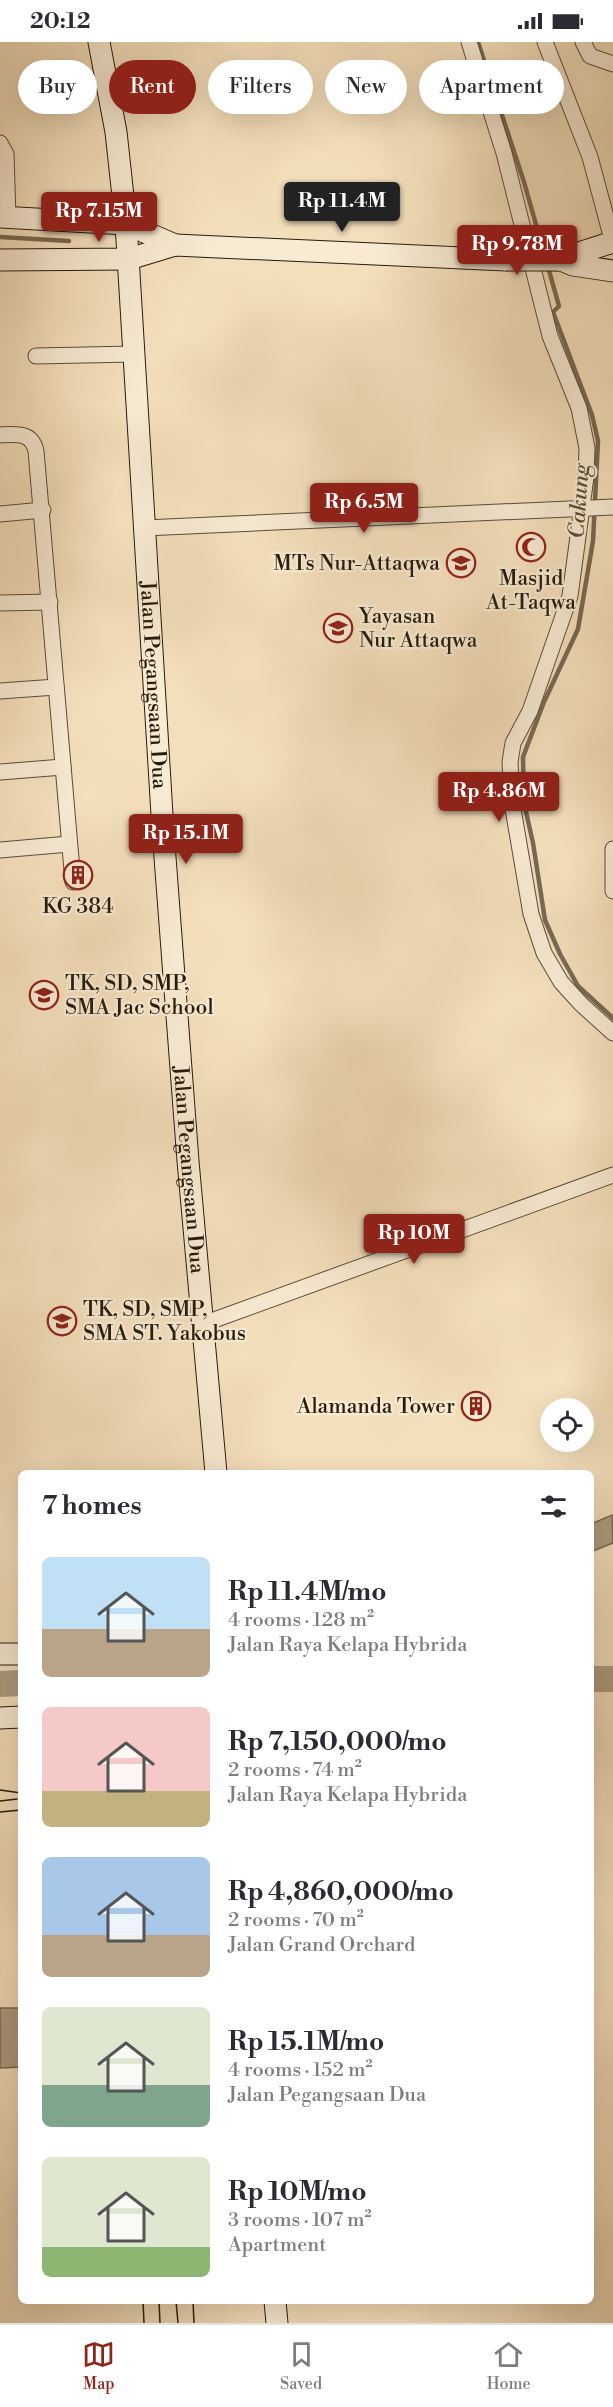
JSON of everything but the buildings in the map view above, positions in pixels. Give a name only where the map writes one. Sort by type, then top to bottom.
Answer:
[{"type":"main road","name":"Jalan Pegangsaan Dua","points":[[99,42],[116,132],[129,259],[164,842],[216,1470]]},
{"type":"main road","points":[[73,222],[107,213],[124,199]]},
{"type":"main road","points":[[4,217],[126,224],[175,245]]},
{"type":"main road","points":[[95,223],[103,232],[105,243],[98,259]]},
{"type":"main road","points":[[0,261],[129,259],[175,245],[506,260],[559,260],[613,242]]},
{"type":"main road","points":[[559,260],[573,265],[613,271]]},
{"type":"main road","points":[[0,1654],[18,1654]]},
{"type":"main road","points":[[0,1718],[18,1717]]},
{"type":"main road","points":[[275,2304],[277,2323]]},
{"type":"street","points":[[469,42],[504,153],[550,336],[583,420],[587,448],[585,508],[570,596],[530,711],[513,743],[510,783],[531,914],[544,953],[561,982],[580,1004],[613,1033]]},
{"type":"street","points":[[545,42],[590,157],[613,242]]},
{"type":"street","points":[[584,42],[590,56],[613,64]]},
{"type":"street","points":[[0,142],[6,154],[4,217]]},
{"type":"street","points":[[36,356],[134,354]]},
{"type":"street","points":[[0,435],[21,434],[33,440],[36,451],[43,510],[73,882]]},
{"type":"street","points":[[144,528],[613,507]]},
{"type":"street","points":[[0,514],[43,510]]},
{"type":"street","points":[[0,603],[50,602]]},
{"type":"street","points":[[0,691],[56,687]]},
{"type":"street","points":[[0,772],[63,767]]},
{"type":"street","points":[[0,850],[69,844]]},
{"type":"street","points":[[613,849],[613,891]]},
{"type":"street","points":[[203,1324],[613,1174]]},
{"type":"shaded area","points":[[612,1515],[613,1543],[594,1551],[594,1523]]},
{"type":"shaded area","points":[[0,2008],[18,2008],[18,2067],[0,2068]]},
{"type":"waterway","name":"Cakung","points":[[478,42],[524,182],[544,253]]},
{"type":"waterway","points":[[0,237],[69,241]]},
{"type":"waterway","name":"Cakung","points":[[548,267],[559,306],[553,312],[592,415],[598,441],[593,541],[578,629],[544,702],[523,757],[524,803],[545,920],[578,986],[613,1018]]},
{"type":"waterway","points":[[594,1679],[613,1679]]},
{"type":"waterway","points":[[0,1684],[18,1683]]},
{"type":"tram line","points":[[0,1790],[18,1793]]},
{"type":"tram line","points":[[0,1801],[17,1799]]},
{"type":"tram line","points":[[0,1812],[18,1810]]},
{"type":"tram line","points":[[143,2304],[144,2323]]},
{"type":"tram line","points":[[159,2304],[160,2323]]},
{"type":"tram line","points":[[176,2304],[178,2323]]},
{"type":"tram line","points":[[193,2304],[194,2323]]},
{"type":"place","name":"Masjid At-Taqwa","points":[[531,547]]},
{"type":"place","name":"MTs Nur-Attaqwa","points":[[461,563]]},
{"type":"place","name":"Yayasan Nur Attaqwa","points":[[338,628]]},
{"type":"place","name":"KG 384","points":[[78,875]]},
{"type":"place","name":"TK, SD, SMP, SMA Jac School","points":[[44,995]]},
{"type":"place","name":"TK, SD, SMP, SMA ST. Yakobus","points":[[62,1321]]},
{"type":"place","name":"Alamanda Tower","points":[[476,1406]]}]
